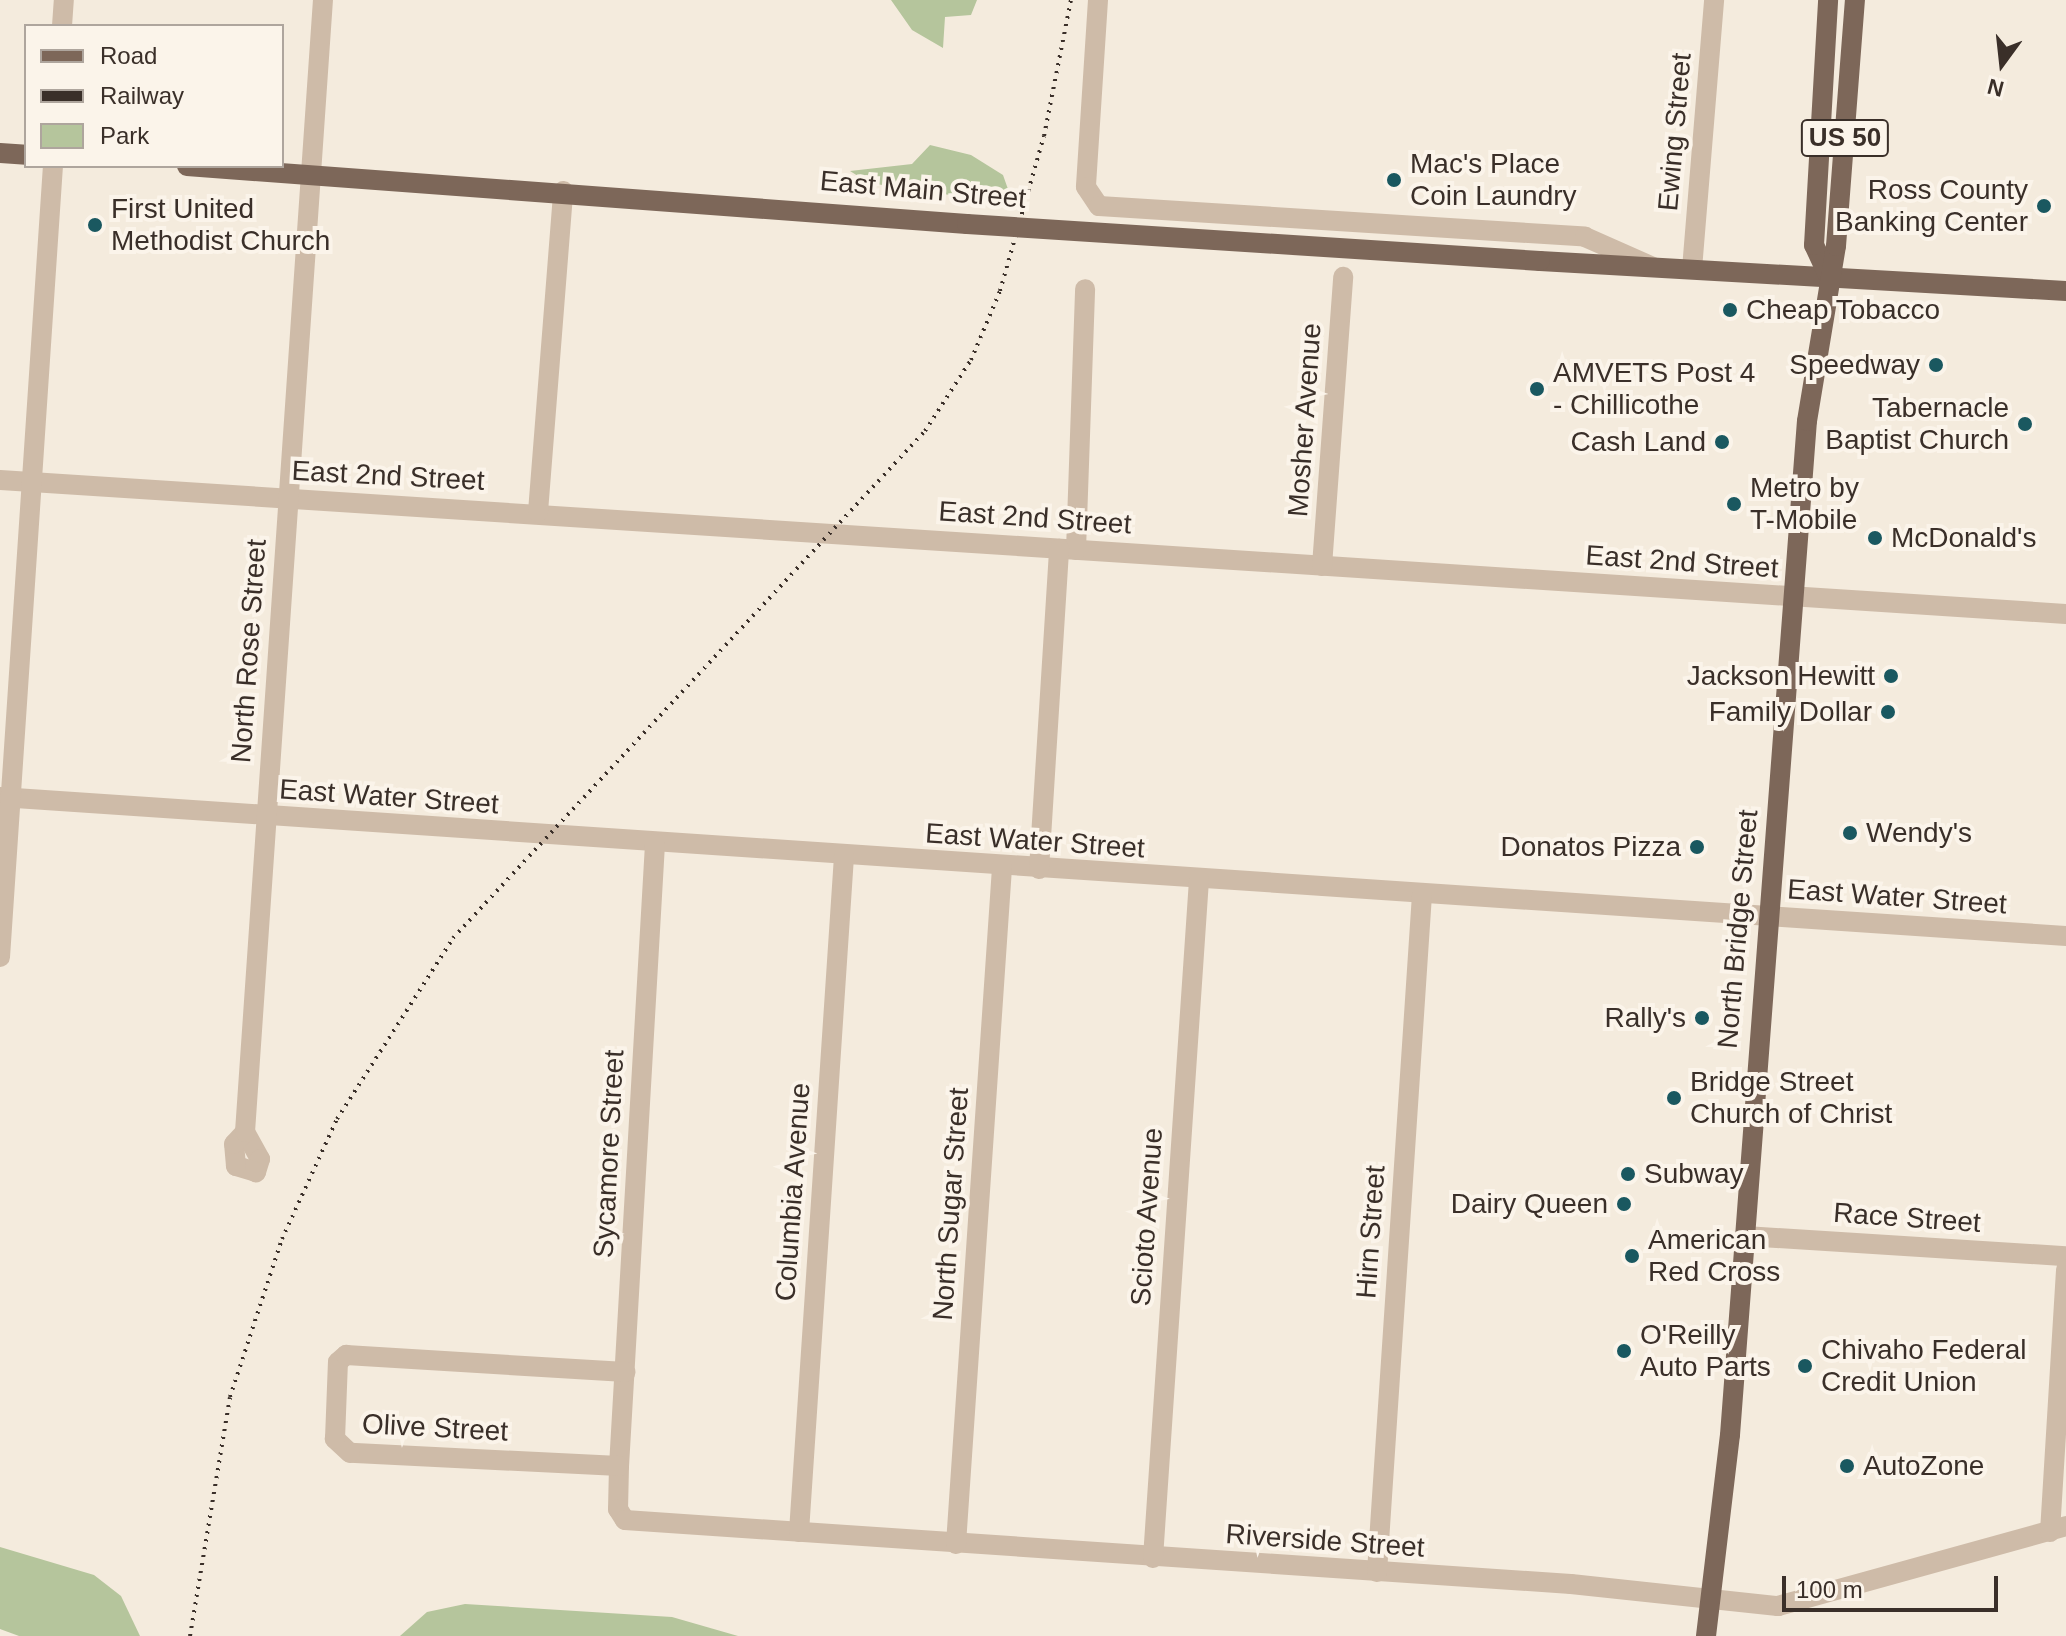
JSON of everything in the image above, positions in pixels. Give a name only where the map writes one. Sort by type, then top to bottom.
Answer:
[{"type":"main road","name":"US 50","points":[[1828,0],[1814,245],[1828,275]]},
{"type":"main road","name":"US 50","points":[[1828,275],[1836,246],[1855,0]]},
{"type":"main road","points":[[0,153],[24,155]]},
{"type":"main road","name":"East Main Street","points":[[218,168],[563,191],[967,224],[2066,291]]},
{"type":"main road","name":"North Bridge Street","points":[[1706,1636],[1745,1236],[1766,917],[1807,421],[1828,275]]},
{"type":"street","points":[[62,24],[64,0]]},
{"type":"street","name":"North Rose Street","points":[[245,1132],[264,815],[323,0]]},
{"type":"street","name":"East Main Street","points":[[1098,0],[1086,187],[1092,201],[1108,208],[1585,237],[1654,267]]},
{"type":"street","name":"Ewing Street","points":[[1692,269],[1714,0]]},
{"type":"street","points":[[0,957],[6,798],[34,482],[53,168]]},
{"type":"street","points":[[538,512],[553,357],[563,191]]},
{"type":"street","name":"Mosher Avenue","points":[[1322,566],[1343,277]]},
{"type":"street","points":[[1039,869],[1068,549],[1085,289]]},
{"type":"street","name":"East 2nd Street","points":[[0,480],[288,500],[538,512],[2066,614]]},
{"type":"street","name":"East Water Street","points":[[6,798],[655,844],[2066,936]]},
{"type":"street","name":"Sycamore Street","points":[[619,1466],[655,844]]},
{"type":"street","name":"Columbia Avenue","points":[[799,1532],[844,856]]},
{"type":"street","name":"North Sugar Street","points":[[956,1544],[1002,867]]},
{"type":"street","name":"Scioto Avenue","points":[[1153,1558],[1199,880]]},
{"type":"street","name":"Hirn Street","points":[[1377,1572],[1422,895]]},
{"type":"street","name":"Race Street","points":[[1745,1236],[2066,1256]]},
{"type":"street","points":[[2058,1529],[2066,1269]]},
{"type":"street","name":"Olive Street","points":[[619,1466],[350,1453],[335,1439],[338,1362],[346,1355],[625,1372]]},
{"type":"street","name":"Riverside Street","points":[[619,1466],[618,1509],[625,1520],[1377,1572],[1792,1605],[2058,1529]]},
{"type":"green space","points":[[891,0],[977,0],[971,15],[945,17],[943,48],[912,30]]},
{"type":"green space","points":[[930,145],[971,155],[1003,175],[1009,192],[998,201],[957,196],[869,183],[850,171],[912,164]]},
{"type":"green space","points":[[0,1547],[94,1575],[121,1596],[140,1636],[19,1636],[0,1629]]},
{"type":"green space","points":[[465,1604],[672,1617],[738,1636],[400,1636],[427,1612]]},
{"type":"railway","points":[[190,1636],[230,1397],[282,1239],[337,1119],[453,938],[925,431],[971,360],[1000,291],[1044,136],[1071,0]]},
{"type":"place","name":"Mac's Place Coin Laundry","points":[[1394,180]]},
{"type":"place","name":"Ross County Banking Center","points":[[2044,206]]},
{"type":"place","name":"First United Methodist Church","points":[[95,225]]},
{"type":"place","name":"Cheap Tobacco","points":[[1730,310]]},
{"type":"place","name":"Speedway","points":[[1936,365]]},
{"type":"place","name":"AMVETS Post 4 - Chillicothe","points":[[1537,389]]},
{"type":"place","name":"Tabernacle Baptist Church","points":[[2025,424]]},
{"type":"place","name":"Cash Land","points":[[1722,442]]},
{"type":"place","name":"Metro by T-Mobile","points":[[1734,504]]},
{"type":"place","name":"McDonald's","points":[[1875,538]]},
{"type":"place","name":"Jackson Hewitt","points":[[1891,676]]},
{"type":"place","name":"Family Dollar","points":[[1888,712]]},
{"type":"place","name":"Wendy's","points":[[1850,833]]},
{"type":"place","name":"Donatos Pizza","points":[[1697,847]]},
{"type":"place","name":"Rally's","points":[[1702,1018]]},
{"type":"place","name":"Bridge Street Church of Christ","points":[[1674,1098]]},
{"type":"place","name":"Subway","points":[[1628,1174]]},
{"type":"place","name":"Dairy Queen","points":[[1624,1204]]},
{"type":"place","name":"American Red Cross","points":[[1632,1256]]},
{"type":"place","name":"O'Reilly Auto Parts","points":[[1624,1351]]},
{"type":"place","name":"Chivaho Federal Credit Union","points":[[1805,1366]]},
{"type":"place","name":"AutoZone","points":[[1847,1466]]}]
